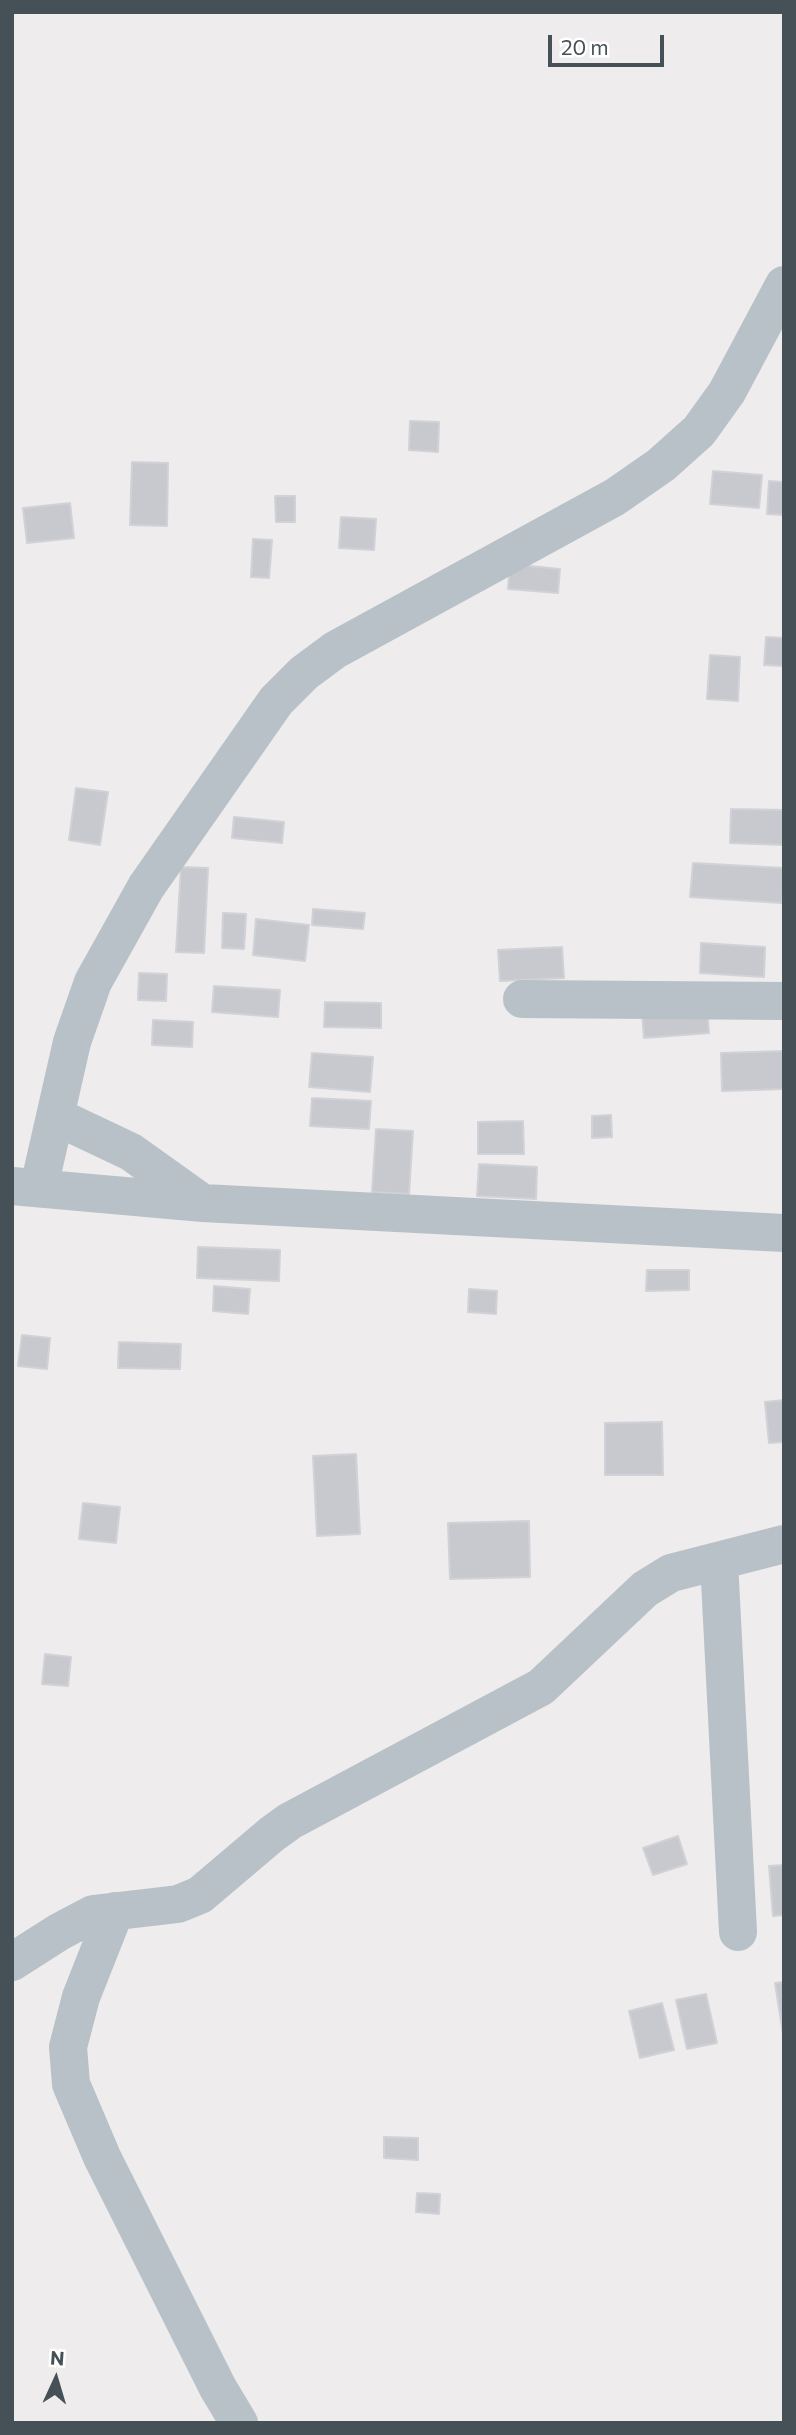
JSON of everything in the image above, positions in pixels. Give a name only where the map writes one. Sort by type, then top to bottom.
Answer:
[{"type":"street","points":[[784,285],[727,392],[699,431],[661,465],[615,497],[335,650],[303,673],[276,701],[146,887],[93,982],[72,1042],[55,1116],[26,1186],[203,1203],[784,1233]]},
{"type":"street","points":[[523,999],[784,1001]]},
{"type":"street","points":[[55,1116],[131,1152],[203,1203]]},
{"type":"street","points":[[12,1962],[93,1914],[178,1904],[200,1895],[290,1821],[541,1687],[645,1589],[671,1573],[784,1544]]},
{"type":"street","points":[[719,1561],[738,1932]]},
{"type":"street","points":[[115,1911],[80,1997],[68,2047],[71,2084],[108,2169],[218,2388],[239,2423]]},
{"type":"building","points":[[410,421],[439,422],[438,452],[409,450]]},
{"type":"building","points":[[132,462],[168,463],[167,526],[130,525]]},
{"type":"building","points":[[713,471],[762,475],[759,508],[710,504]]},
{"type":"building","points":[[769,481],[784,482],[784,515],[767,514]]},
{"type":"building","points":[[275,496],[295,496],[295,522],[276,522]]},
{"type":"building","points":[[70,503],[74,538],[27,543],[23,508]]},
{"type":"building","points":[[341,517],[376,519],[374,550],[339,548]]},
{"type":"building","points":[[253,539],[272,540],[269,578],[251,577]]},
{"type":"building","points":[[510,564],[560,569],[558,593],[508,589]]},
{"type":"building","points":[[766,637],[784,638],[784,666],[764,665]]},
{"type":"building","points":[[710,655],[740,657],[738,701],[707,699]]},
{"type":"building","points":[[76,788],[108,792],[100,845],[69,840]]},
{"type":"building","points":[[731,809],[784,810],[784,845],[730,843]]},
{"type":"building","points":[[234,817],[284,822],[282,843],[232,838]]},
{"type":"building","points":[[693,863],[784,868],[782,903],[690,897]]},
{"type":"building","points":[[181,867],[208,868],[204,953],[176,952]]},
{"type":"building","points":[[313,909],[365,913],[363,929],[312,925]]},
{"type":"building","points":[[223,913],[246,914],[244,949],[222,948]]},
{"type":"building","points":[[256,919],[309,925],[305,961],[253,955]]},
{"type":"building","points":[[701,943],[765,947],[764,977],[700,973]]},
{"type":"building","points":[[562,947],[564,978],[500,981],[498,950]]},
{"type":"building","points":[[139,973],[167,974],[166,1001],[138,1000]]},
{"type":"building","points":[[214,986],[280,990],[278,1017],[212,1012]]},
{"type":"building","points":[[325,1002],[381,1003],[381,1028],[324,1027]]},
{"type":"building","points":[[707,1007],[709,1033],[644,1038],[642,1012]]},
{"type":"building","points":[[153,1020],[193,1022],[192,1047],[152,1045]]},
{"type":"building","points":[[784,1051],[784,1089],[722,1091],[721,1053]]},
{"type":"building","points":[[312,1053],[373,1057],[370,1092],[309,1087]]},
{"type":"building","points":[[312,1098],[371,1101],[369,1129],[310,1126]]},
{"type":"building","points":[[611,1115],[612,1137],[592,1138],[592,1116]]},
{"type":"building","points":[[523,1121],[524,1154],[478,1154],[478,1122]]},
{"type":"building","points":[[376,1129],[413,1131],[409,1194],[372,1192]]},
{"type":"building","points":[[479,1164],[537,1167],[536,1199],[477,1196]]},
{"type":"building","points":[[198,1247],[280,1250],[279,1281],[197,1278]]},
{"type":"building","points":[[647,1270],[689,1270],[689,1290],[646,1291]]},
{"type":"building","points":[[214,1286],[250,1289],[248,1314],[213,1311]]},
{"type":"building","points":[[469,1289],[497,1291],[496,1314],[468,1312]]},
{"type":"building","points":[[22,1335],[50,1338],[47,1369],[18,1366]]},
{"type":"building","points":[[119,1342],[181,1344],[180,1369],[118,1368]]},
{"type":"building","points":[[784,1400],[784,1442],[769,1443],[765,1402]]},
{"type":"building","points":[[662,1422],[663,1475],[605,1475],[605,1423]]},
{"type":"building","points":[[356,1454],[360,1534],[317,1536],[313,1456]]},
{"type":"building","points":[[83,1503],[120,1507],[116,1543],[79,1539]]},
{"type":"building","points":[[529,1521],[530,1577],[450,1579],[448,1523]]},
{"type":"building","points":[[45,1654],[71,1657],[68,1686],[42,1684]]},
{"type":"building","points":[[678,1836],[687,1864],[653,1875],[643,1848]]},
{"type":"building","points":[[784,1865],[784,1915],[773,1916],[769,1866]]},
{"type":"building","points":[[784,1982],[784,2040],[775,1983]]},
{"type":"building","points":[[706,1994],[717,2043],[687,2049],[676,2000]]},
{"type":"building","points":[[662,2003],[674,2050],[640,2058],[629,2011]]},
{"type":"building","points":[[384,2137],[418,2138],[418,2160],[384,2158]]},
{"type":"building","points":[[417,2193],[440,2194],[439,2214],[416,2212]]}]
